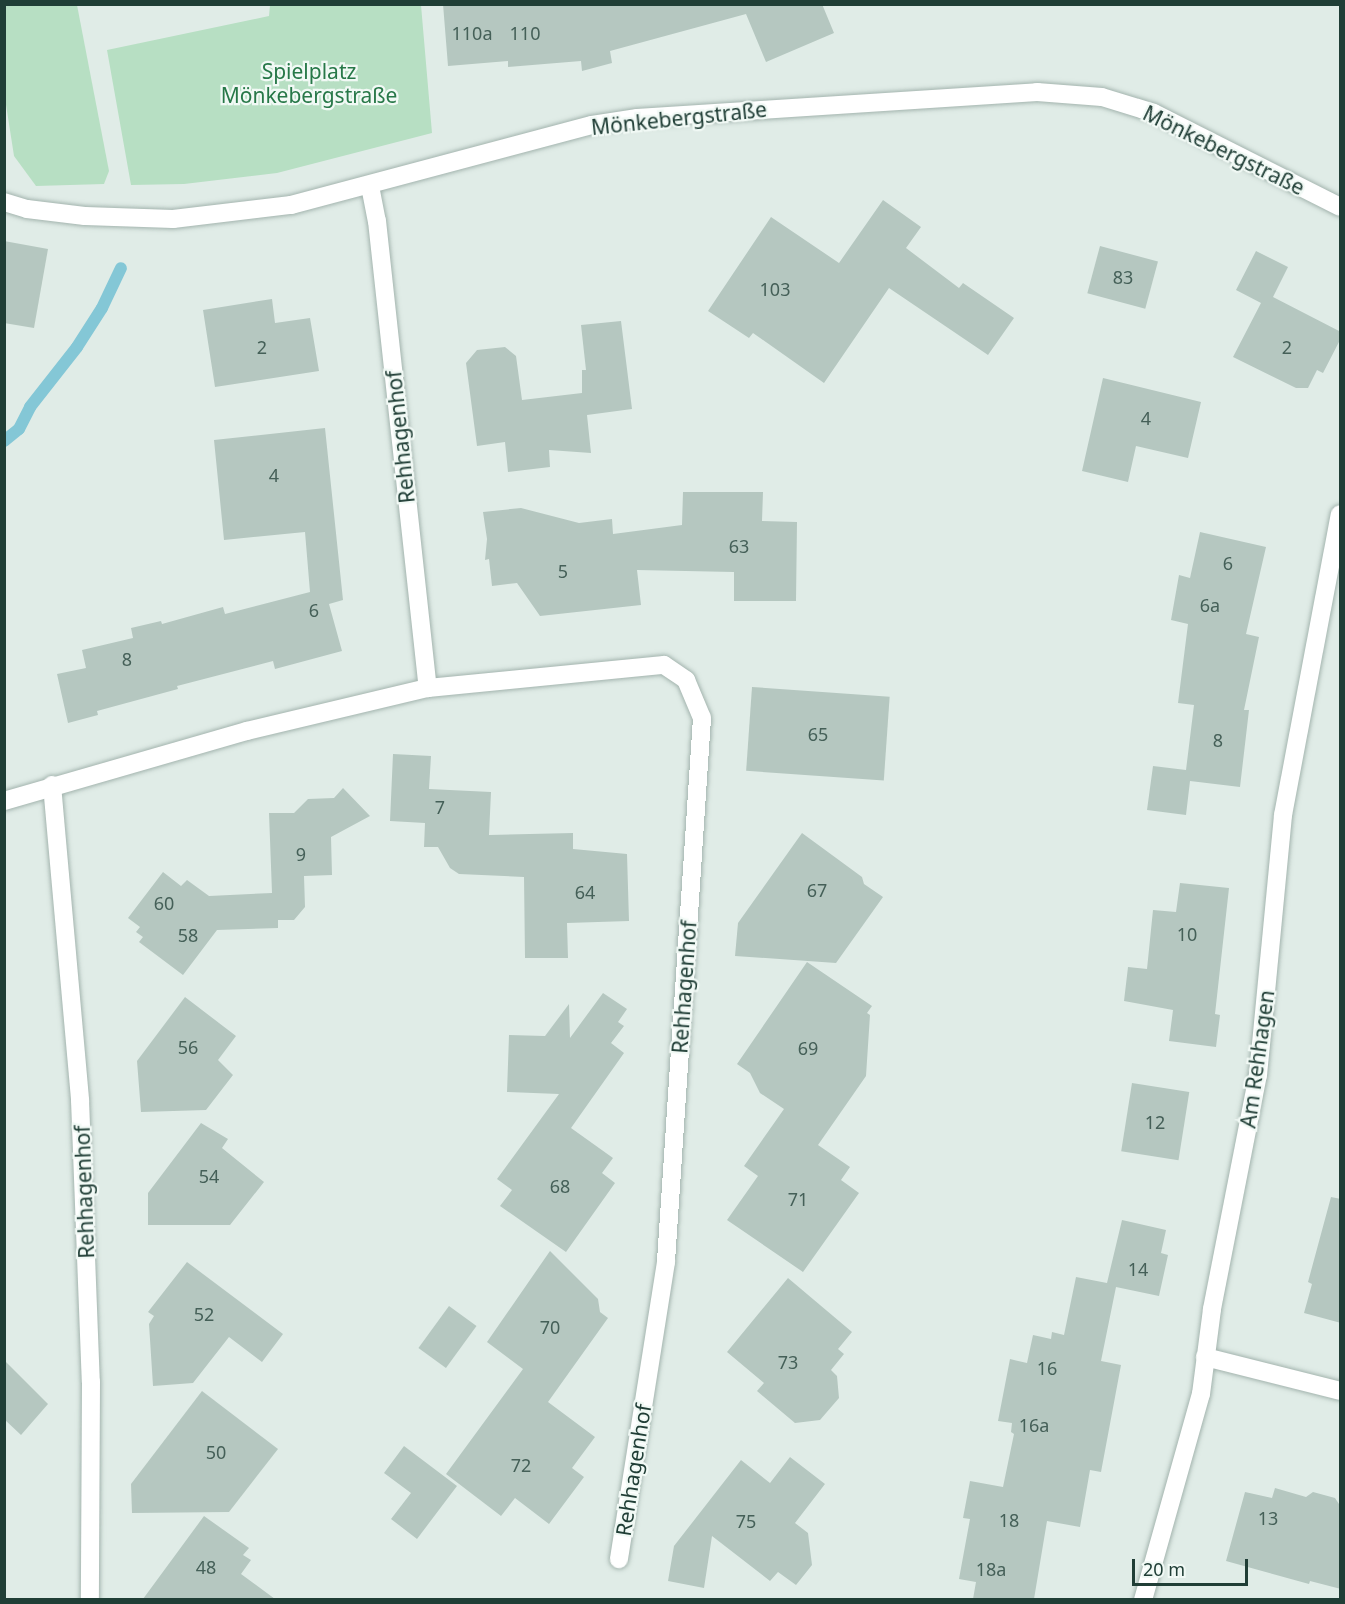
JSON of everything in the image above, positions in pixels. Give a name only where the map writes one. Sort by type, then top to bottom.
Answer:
[{"type":"street","name":"Mönkebergstraße","points":[[4,202],[27,209],[85,216],[173,219],[291,205],[370,186],[592,125],[637,118],[1037,92],[1102,98],[1154,113],[1341,207]]},
{"type":"street","name":"Rehhagenhof","points":[[370,186],[377,221],[428,688]]},
{"type":"street","name":"Am Rehhagen","points":[[1143,1599],[1201,1394],[1212,1309],[1258,1074],[1283,815],[1341,514]]},
{"type":"street","name":"Rehhagenhof","points":[[4,801],[52,785],[247,731],[428,688],[664,665],[686,680],[702,718],[666,1262],[619,1559]]},
{"type":"street","name":"Rehhagenhof","points":[[52,785],[80,1100],[92,1382],[90,1599]]},
{"type":"street","points":[[1205,1357],[1341,1391]]},
{"type":"green space","points":[[4,5],[77,5],[109,171],[104,184],[36,186],[14,156],[4,92]]},
{"type":"green space","name":"Spielplatz Mönkebergstraße","points":[[270,5],[421,5],[432,133],[277,173],[184,184],[131,185],[107,50],[269,16]]},
{"type":"building","points":[[443,4],[822,4],[834,33],[766,62],[746,14],[610,51],[612,63],[582,71],[581,61],[508,67],[508,61],[448,66]]},
{"type":"building","points":[[883,200],[921,227],[906,248],[959,288],[963,283],[1014,318],[988,355],[889,288],[824,383],[753,333],[749,338],[708,311],[771,217],[839,263]]},
{"type":"building","points":[[4,241],[48,249],[34,328],[4,323]]},
{"type":"building","points":[[1100,246],[1158,262],[1145,309],[1087,293]]},
{"type":"building","points":[[1256,251],[1288,267],[1273,297],[1341,332],[1341,338],[1323,373],[1317,370],[1308,388],[1296,388],[1233,357],[1261,303],[1236,290]]},
{"type":"building","points":[[272,299],[275,323],[310,318],[319,371],[215,387],[203,310]]},
{"type":"building","points":[[621,321],[632,409],[587,415],[591,453],[549,450],[550,467],[508,472],[505,442],[477,446],[466,363],[477,350],[505,347],[516,356],[522,400],[582,393],[582,370],[586,370],[581,325]]},
{"type":"building","points":[[1103,378],[1201,402],[1188,458],[1136,446],[1128,482],[1082,471]]},
{"type":"building","points":[[325,428],[343,600],[329,604],[342,651],[275,669],[273,661],[177,686],[178,689],[97,711],[98,715],[68,723],[57,674],[86,668],[82,650],[133,638],[131,628],[161,621],[162,624],[223,607],[225,614],[310,592],[305,532],[224,540],[214,440]]},
{"type":"building","points":[[683,492],[763,492],[762,521],[797,522],[796,601],[734,601],[734,572],[637,570],[641,605],[540,616],[517,583],[492,586],[489,559],[485,560],[487,539],[483,512],[521,508],[579,523],[612,519],[613,534],[682,525]]},
{"type":"building","points":[[1200,532],[1266,547],[1246,634],[1259,637],[1244,710],[1249,710],[1240,787],[1190,781],[1186,815],[1147,810],[1153,766],[1186,770],[1194,705],[1178,703],[1188,624],[1171,620],[1179,575],[1190,578]]},
{"type":"building","points":[[752,687],[890,697],[884,780],[746,771]]},
{"type":"building","points":[[393,754],[431,756],[429,789],[491,792],[489,835],[573,833],[573,849],[627,854],[629,921],[567,923],[568,958],[525,958],[524,877],[459,874],[450,868],[438,847],[424,847],[425,823],[390,821]]},
{"type":"building","points":[[343,788],[370,816],[331,837],[332,875],[304,876],[305,907],[294,920],[278,920],[278,928],[217,930],[183,975],[139,942],[143,937],[136,932],[140,927],[128,918],[163,872],[181,886],[187,880],[209,896],[272,893],[269,813],[294,813],[308,799],[334,798]]},
{"type":"building","points":[[802,833],[862,877],[864,884],[883,897],[836,963],[735,956],[738,923]]},
{"type":"building","points":[[1180,883],[1229,888],[1215,1014],[1220,1015],[1216,1047],[1169,1041],[1173,1010],[1124,1001],[1128,967],[1147,969],[1153,910],[1176,912]]},
{"type":"building","points":[[807,962],[872,1006],[867,1013],[870,1015],[866,1076],[818,1145],[850,1167],[841,1180],[859,1193],[803,1272],[727,1220],[758,1176],[744,1166],[784,1109],[760,1093],[750,1073],[737,1064]]},
{"type":"building","points":[[603,993],[627,1009],[618,1022],[624,1026],[611,1043],[624,1053],[571,1128],[613,1158],[602,1173],[615,1183],[566,1252],[500,1206],[512,1190],[497,1179],[559,1094],[507,1092],[509,1035],[545,1036],[569,1004],[570,1038]]},
{"type":"building","points":[[185,997],[236,1036],[218,1060],[233,1075],[206,1110],[141,1112],[137,1061]]},
{"type":"building","points":[[1132,1083],[1189,1092],[1178,1160],[1121,1151]]},
{"type":"building","points":[[201,1123],[228,1139],[222,1148],[264,1182],[230,1225],[148,1225],[148,1193]]},
{"type":"building","points":[[1331,1197],[1341,1199],[1341,1323],[1304,1313],[1312,1284],[1308,1282]]},
{"type":"building","points":[[1122,1220],[1166,1230],[1161,1253],[1168,1255],[1159,1296],[1116,1287],[1101,1361],[1121,1365],[1101,1472],[1090,1470],[1080,1527],[1047,1521],[1034,1599],[973,1599],[976,1582],[959,1579],[970,1519],[963,1518],[970,1481],[1003,1487],[1014,1434],[1011,1432],[1012,1423],[998,1421],[1010,1359],[1027,1363],[1033,1335],[1051,1339],[1052,1332],[1064,1335],[1076,1277],[1107,1283]]},
{"type":"building","points":[[550,1251],[598,1299],[600,1312],[608,1318],[548,1402],[595,1437],[572,1468],[584,1477],[549,1524],[515,1498],[501,1516],[446,1474],[523,1369],[487,1342]]},
{"type":"building","points":[[187,1262],[283,1334],[262,1362],[229,1337],[193,1383],[153,1386],[149,1324],[154,1316],[148,1312]]},
{"type":"building","points":[[788,1278],[852,1332],[838,1349],[844,1354],[831,1370],[837,1376],[839,1398],[820,1420],[795,1423],[757,1391],[764,1383],[727,1352]]},
{"type":"building","points":[[449,1306],[477,1326],[446,1368],[418,1348]]},
{"type":"building","points":[[4,1360],[48,1404],[21,1435],[4,1419]]},
{"type":"building","points":[[202,1391],[278,1449],[229,1512],[132,1513],[131,1484]]},
{"type":"building","points":[[404,1446],[457,1486],[417,1539],[391,1519],[411,1493],[384,1473]]},
{"type":"building","points":[[790,1457],[825,1484],[795,1523],[808,1533],[812,1565],[796,1585],[778,1572],[770,1581],[712,1536],[704,1588],[668,1581],[674,1546],[741,1460],[770,1483]]},
{"type":"building","points":[[1275,1488],[1306,1497],[1313,1492],[1335,1498],[1341,1507],[1341,1589],[1310,1581],[1309,1584],[1226,1561],[1245,1492],[1272,1498]]},
{"type":"building","points":[[204,1516],[249,1548],[243,1555],[251,1560],[241,1574],[275,1599],[143,1599]]},
{"type":"waterway","points":[[4,441],[19,429],[30,407],[77,347],[102,308],[121,268]]}]
